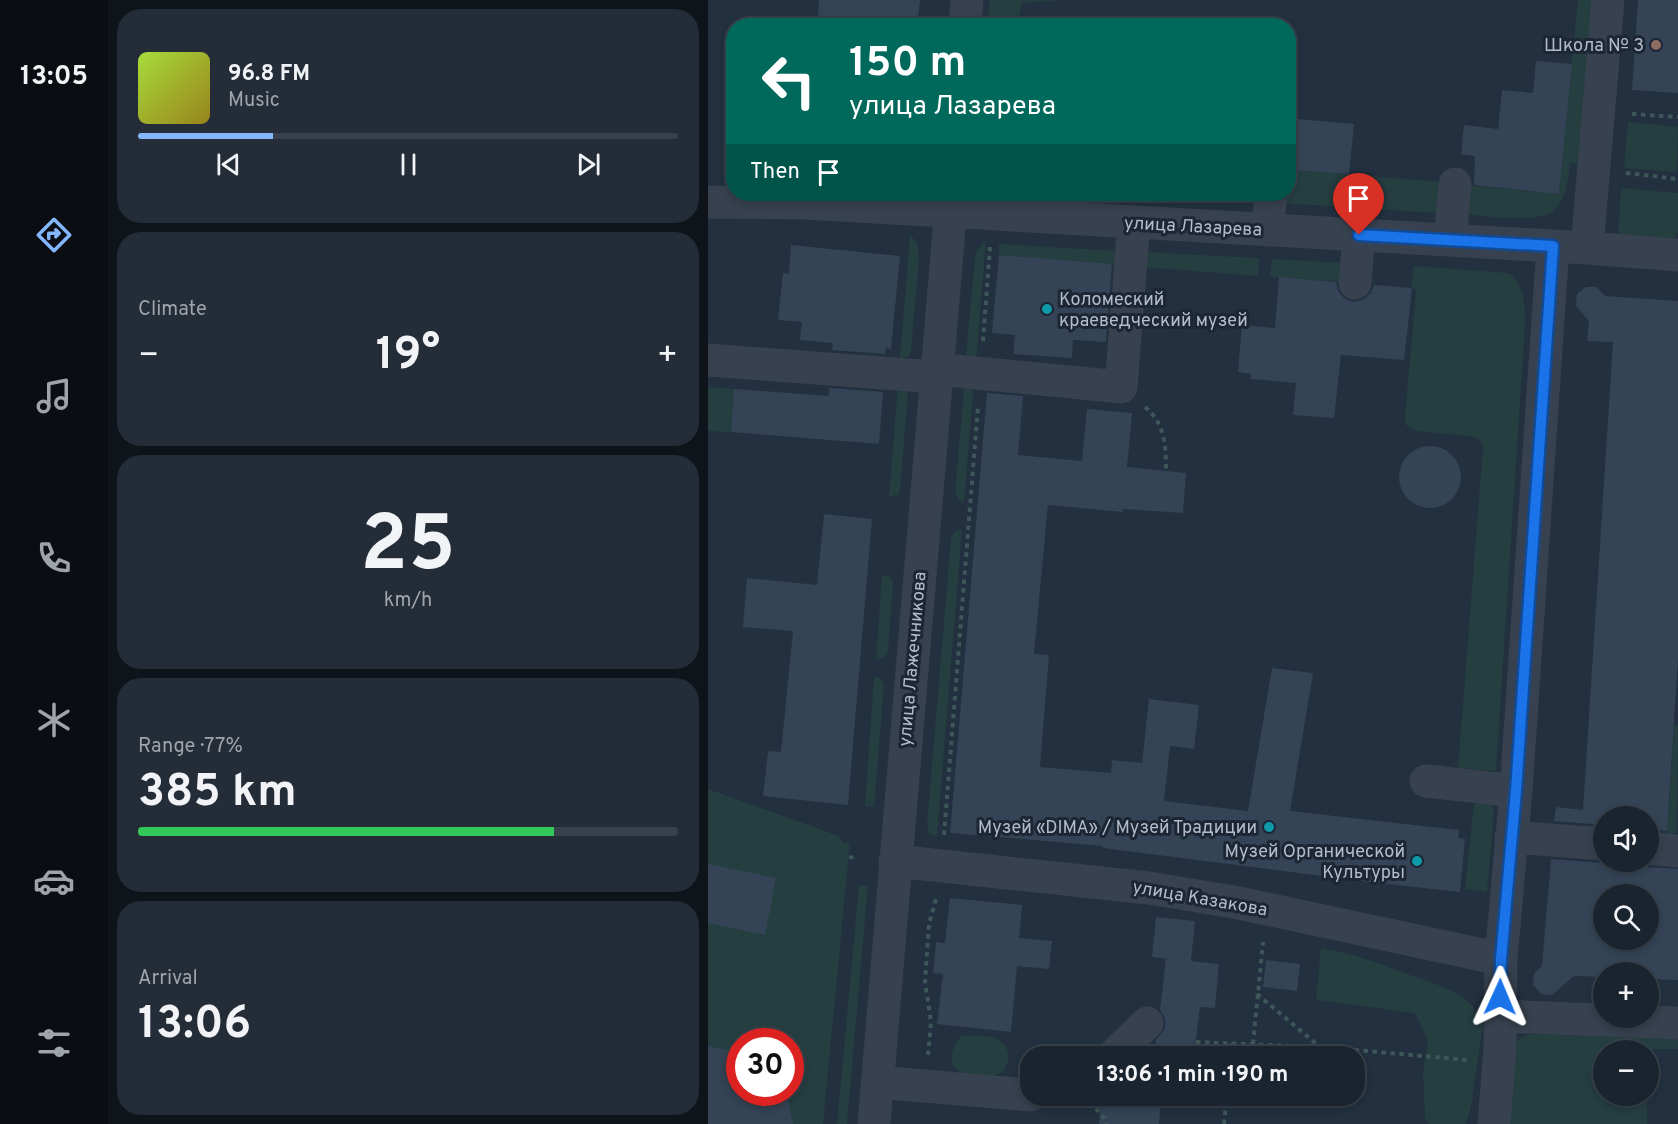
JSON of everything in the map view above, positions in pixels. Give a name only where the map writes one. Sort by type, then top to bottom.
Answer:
[{"type":"street","points":[[966,18],[967,0]]},
{"type":"street","points":[[1587,248],[1608,0]]},
{"type":"street","points":[[1450,240],[1455,184]]},
{"type":"street","points":[[1267,230],[1269,201]]},
{"type":"street","name":"улица Лазарева","points":[[708,202],[951,203],[993,214],[1678,255]]},
{"type":"street","name":"улица Лажечникова","points":[[874,1124],[951,203]]},
{"type":"street","points":[[708,360],[936,373],[981,373],[1121,387],[1134,222]]},
{"type":"street","points":[[1355,283],[1359,235]]},
{"type":"street","points":[[1494,1124],[1500,1042],[1501,959],[1516,791],[1553,246]]},
{"type":"street","points":[[1426,781],[1516,791]]},
{"type":"street","points":[[1511,837],[1593,843]]},
{"type":"street","points":[[1659,849],[1678,851]]},
{"type":"street","name":"улица Казакова","points":[[895,861],[1149,888],[1234,902],[1501,959]]},
{"type":"street","points":[[1123,1046],[1147,1023]]},
{"type":"street","points":[[1500,1042],[1678,1023]]},
{"type":"street","points":[[877,1082],[1020,1094]]},
{"type":"path","points":[[1599,112],[1678,117]]},
{"type":"path","points":[[925,1086],[931,1022],[925,982],[929,924],[939,888],[993,214]]},
{"type":"path","points":[[1121,387],[1154,414],[1166,441],[1166,471]]},
{"type":"path","points":[[849,857],[855,858]]},
{"type":"path","points":[[1253,1044],[1263,940]]},
{"type":"path","points":[[1257,994],[1319,1046]]},
{"type":"path","points":[[1196,1042],[1298,1046]]},
{"type":"path","points":[[1356,1046],[1500,1042]]},
{"type":"path","points":[[1094,1106],[1107,1124]]},
{"type":"path","points":[[1224,1124],[1226,1106]]},
{"type":"green space","points":[[990,0],[1066,0],[1021,3],[1020,18],[988,18]]},
{"type":"green space","points":[[1578,0],[1595,0],[1579,163],[1570,163],[1566,189],[1561,201],[1553,211],[1535,217],[1510,218],[1464,214],[1467,185],[1559,194]]},
{"type":"green space","points":[[1628,122],[1678,127],[1677,172],[1624,168]]},
{"type":"green space","points":[[1296,170],[1442,182],[1438,213],[1281,203],[1281,201],[1296,201]]},
{"type":"green space","points":[[1621,188],[1678,193],[1678,232],[1674,240],[1618,236]]},
{"type":"green space","points":[[910,234],[918,245],[919,259],[911,351],[908,357],[900,358]]},
{"type":"green space","points":[[986,240],[976,363],[966,355],[976,251]]},
{"type":"green space","points":[[999,244],[1118,251],[1116,265],[999,255]]},
{"type":"green space","points":[[1143,252],[1259,258],[1258,276],[1142,267]]},
{"type":"green space","points":[[1272,259],[1343,263],[1342,282],[1270,277]]},
{"type":"green space","points":[[1413,266],[1509,273],[1515,279],[1523,295],[1524,341],[1496,771],[1458,768],[1483,447],[1479,440],[1471,436],[1415,431],[1406,425],[1416,290],[1412,288]]},
{"type":"green space","points":[[974,383],[964,502],[958,499],[955,492],[964,389]]},
{"type":"green space","points":[[898,386],[908,393],[900,491],[898,495],[889,496]]},
{"type":"green space","points":[[708,387],[734,389],[731,432],[708,431]]},
{"type":"green space","points":[[962,530],[937,837],[930,834],[927,825],[951,539],[955,531]]},
{"type":"green space","points":[[882,575],[890,577],[893,583],[888,652],[883,658],[876,660]]},
{"type":"green space","points":[[874,676],[881,678],[884,685],[874,807],[865,806]]},
{"type":"green space","points":[[1674,725],[1678,726],[1677,832],[1667,835]]},
{"type":"green space","points":[[708,789],[839,836],[843,843],[850,842],[823,1124],[788,1124],[788,1106],[804,1106],[804,1028],[726,1028],[726,1049],[708,1046]]},
{"type":"green space","points":[[1475,794],[1492,805],[1494,813],[1487,892],[1465,889]]},
{"type":"green space","points":[[859,885],[868,886],[847,1124],[837,1124]]},
{"type":"green space","points":[[1321,948],[1366,959],[1449,989],[1474,1008],[1483,1025],[1471,1106],[1466,1124],[1430,1124],[1425,1118],[1423,1071],[1428,1042],[1414,1013],[1316,1000]]},
{"type":"green space","points":[[1526,1035],[1678,1039],[1678,1049],[1659,1049],[1659,1040],[1593,1040],[1593,1106],[1647,1106],[1647,1124],[1509,1124],[1515,1043]]},
{"type":"green space","points":[[961,1036],[990,1037],[1002,1042],[1008,1056],[1004,1070],[992,1076],[969,1075],[957,1071],[952,1054]]},
{"type":"building","points":[[819,0],[920,0],[918,18],[818,18]]},
{"type":"building","name":"Школа № 3","points":[[1638,0],[1678,0],[1678,93],[1632,90]]},
{"type":"building","points":[[1536,61],[1572,64],[1559,194],[1474,185],[1475,156],[1461,154],[1464,125],[1498,129],[1502,90],[1533,93]]},
{"type":"building","points":[[1297,119],[1354,124],[1349,174],[1296,170]]},
{"type":"building","points":[[791,245],[900,256],[891,349],[886,348],[885,354],[832,350],[833,343],[800,340],[802,322],[778,320],[783,273],[789,274]]},
{"type":"building","points":[[999,255],[1112,264],[1106,342],[1073,340],[1072,358],[1013,354],[1015,335],[992,333]]},
{"type":"building","points":[[1279,277],[1336,282],[1338,291],[1345,299],[1353,302],[1363,300],[1371,293],[1374,285],[1412,288],[1404,360],[1341,355],[1334,418],[1293,415],[1296,383],[1251,379],[1251,374],[1238,372],[1242,325],[1275,328]]},
{"type":"building","points":[[1586,287],[1597,287],[1605,296],[1678,301],[1678,660],[1667,831],[1659,830],[1659,806],[1593,806],[1593,824],[1554,821],[1556,807],[1583,810],[1613,342],[1587,341],[1589,321],[1576,306],[1577,294]]},
{"type":"building","points":[[829,388],[883,392],[879,444],[731,432],[734,389],[829,396]]},
{"type":"building","points":[[987,393],[1023,396],[1018,455],[1082,461],[1087,409],[1132,413],[1127,467],[1186,473],[1183,513],[1123,509],[1123,512],[1048,505],[1034,654],[1049,655],[1040,767],[1111,773],[1112,760],[1142,763],[1149,699],[1199,705],[1194,749],[1170,746],[1164,801],[1248,811],[1272,668],[1313,673],[1290,811],[1459,830],[1458,838],[1465,839],[1460,892],[1103,848],[1103,846],[950,833]]},
{"type":"building","points":[[1430,446],[1442,448],[1452,455],[1459,465],[1461,477],[1459,489],[1452,499],[1442,506],[1430,508],[1418,506],[1408,499],[1401,489],[1399,477],[1401,465],[1408,455],[1418,448]]},
{"type":"building","points":[[824,514],[872,519],[848,805],[763,796],[768,751],[781,752],[793,631],[743,627],[747,578],[817,585]]},
{"type":"building","points":[[1551,859],[1593,862],[1593,872],[1659,872],[1659,868],[1678,869],[1678,980],[1659,979],[1659,962],[1593,962],[1593,977],[1574,976],[1552,995],[1541,994],[1533,985],[1534,974],[1542,966]]},
{"type":"building","points":[[708,864],[776,878],[765,935],[708,923]]},
{"type":"building","points":[[950,898],[1022,905],[1019,938],[1052,941],[1049,969],[1017,966],[1011,1032],[937,1024],[943,974],[933,973],[936,942],[945,943]]},
{"type":"building","points":[[1156,917],[1195,921],[1191,961],[1219,964],[1215,1008],[1200,1007],[1195,1046],[1155,1046],[1156,1040],[1165,1028],[1165,1018],[1160,1010],[1166,959],[1152,957]]},
{"type":"building","points":[[1266,960],[1300,964],[1297,991],[1263,987]]},
{"type":"building","points":[[708,1046],[726,1049],[726,1106],[789,1106],[793,1124],[708,1124]]},
{"type":"building","points":[[1100,1106],[1160,1106],[1159,1124],[1099,1124]]},
{"type":"place","name":"Школа № 3","points":[[1656,45]]},
{"type":"place","name":"Коломеский краеведческий музей","points":[[1047,309]]},
{"type":"place","name":"Музей «DIMA» / Музей Традиции","points":[[1269,827]]},
{"type":"place","name":"Музей Органической Культуры","points":[[1417,861]]},
{"type":"route","points":[[1359,235],[1553,246],[1500,997]]}]
